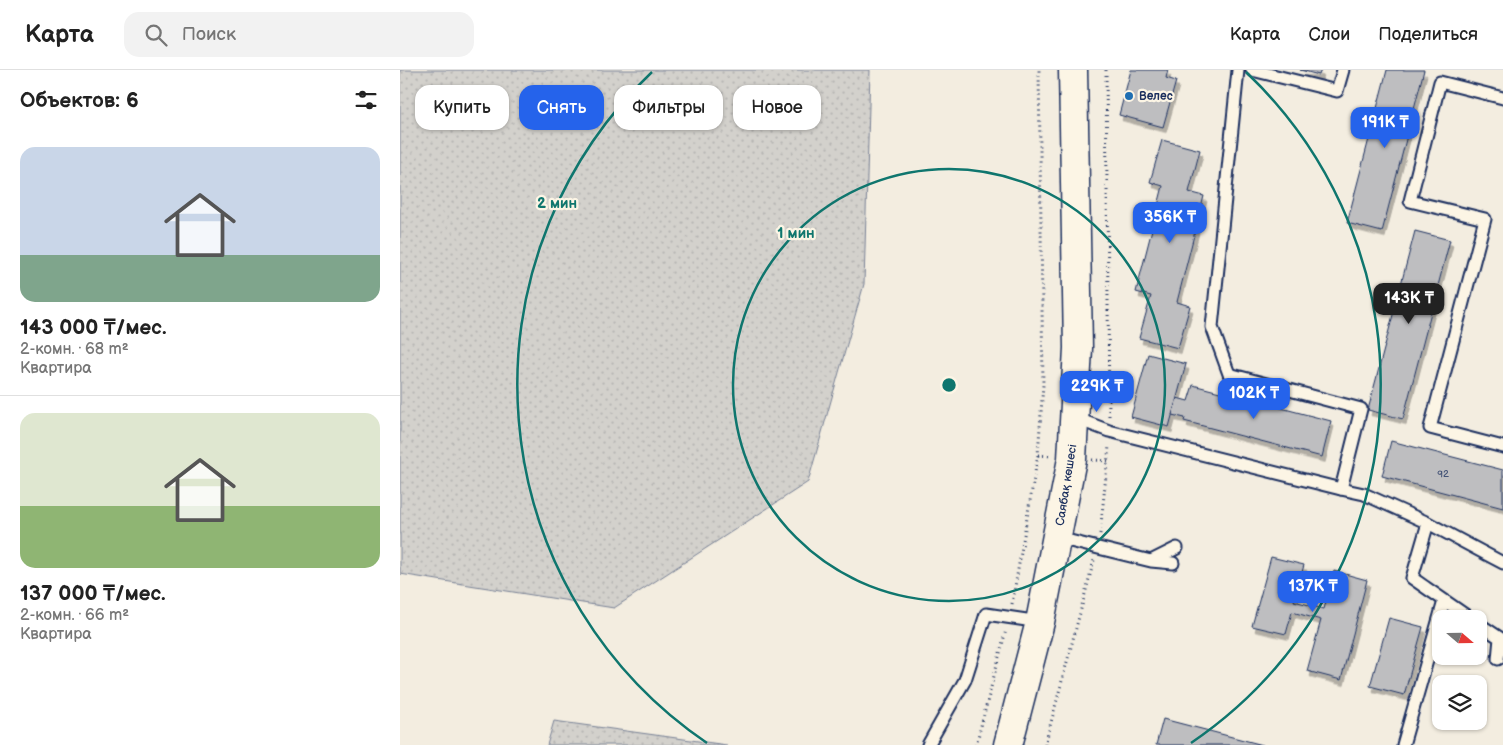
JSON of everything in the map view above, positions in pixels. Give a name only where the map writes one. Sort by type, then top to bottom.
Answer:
[{"type":"street","name":"Саябақ көшесі","points":[[1008,745],[1040,622],[1058,538],[1072,458],[1078,348],[1072,70]]},
{"type":"lane","points":[[1238,70],[1212,327],[1229,374],[1361,409],[1341,489]]},
{"type":"lane","points":[[1252,70],[1337,91],[1342,70]]},
{"type":"lane","points":[[1503,98],[1440,82],[1410,201],[1485,219],[1430,428],[1503,447]]},
{"type":"lane","points":[[1075,418],[1109,431],[1364,494],[1428,523],[1503,563]]},
{"type":"lane","points":[[1428,523],[1412,578],[1458,610]]},
{"type":"lane","points":[[1058,538],[1151,561],[1173,563]]},
{"type":"lane","points":[[1151,561],[1177,548]]},
{"type":"lane","points":[[1403,745],[1444,601]]},
{"type":"lane","points":[[928,745],[965,680],[986,614],[1040,622]]},
{"type":"lane","points":[[1488,630],[1500,638],[1498,660]]},
{"type":"path","points":[[976,745],[1010,617],[1038,455],[1043,385],[1039,70]]},
{"type":"shaded area","points":[[400,70],[870,70],[864,284],[808,482],[614,608],[400,574]]},
{"type":"shaded area","points":[[554,721],[727,745],[547,745]]},
{"type":"building","points":[[1131,70],[1168,70],[1166,78],[1176,81],[1163,127],[1119,115]]},
{"type":"building","points":[[1300,70],[1321,70],[1319,75]]},
{"type":"building","points":[[1387,70],[1424,70],[1382,232],[1347,223]]},
{"type":"building","points":[[1162,140],[1200,150],[1189,192],[1204,196],[1177,302],[1190,306],[1178,348],[1139,338],[1151,296],[1136,292],[1163,186],[1150,182]]},
{"type":"building","points":[[1415,231],[1450,240],[1403,419],[1368,410]]},
{"type":"building","points":[[1148,354],[1186,364],[1169,427],[1131,417]]},
{"type":"building","points":[[1193,385],[1331,421],[1322,457],[1184,421],[1185,418],[1172,415],[1177,398],[1188,401]]},
{"type":"building","points":[[1391,441],[1503,470],[1503,508],[1382,476]]},
{"type":"building","points":[[1271,557],[1304,565],[1294,601],[1324,609],[1334,571],[1367,580],[1341,680],[1307,671],[1321,620],[1292,612],[1286,634],[1252,626]]},
{"type":"building","points":[[1389,618],[1423,627],[1404,695],[1370,686]]},
{"type":"building","points":[[1163,719],[1263,745],[1156,745]]},
{"type":"place","name":"Велес","points":[[1129,96]]}]
